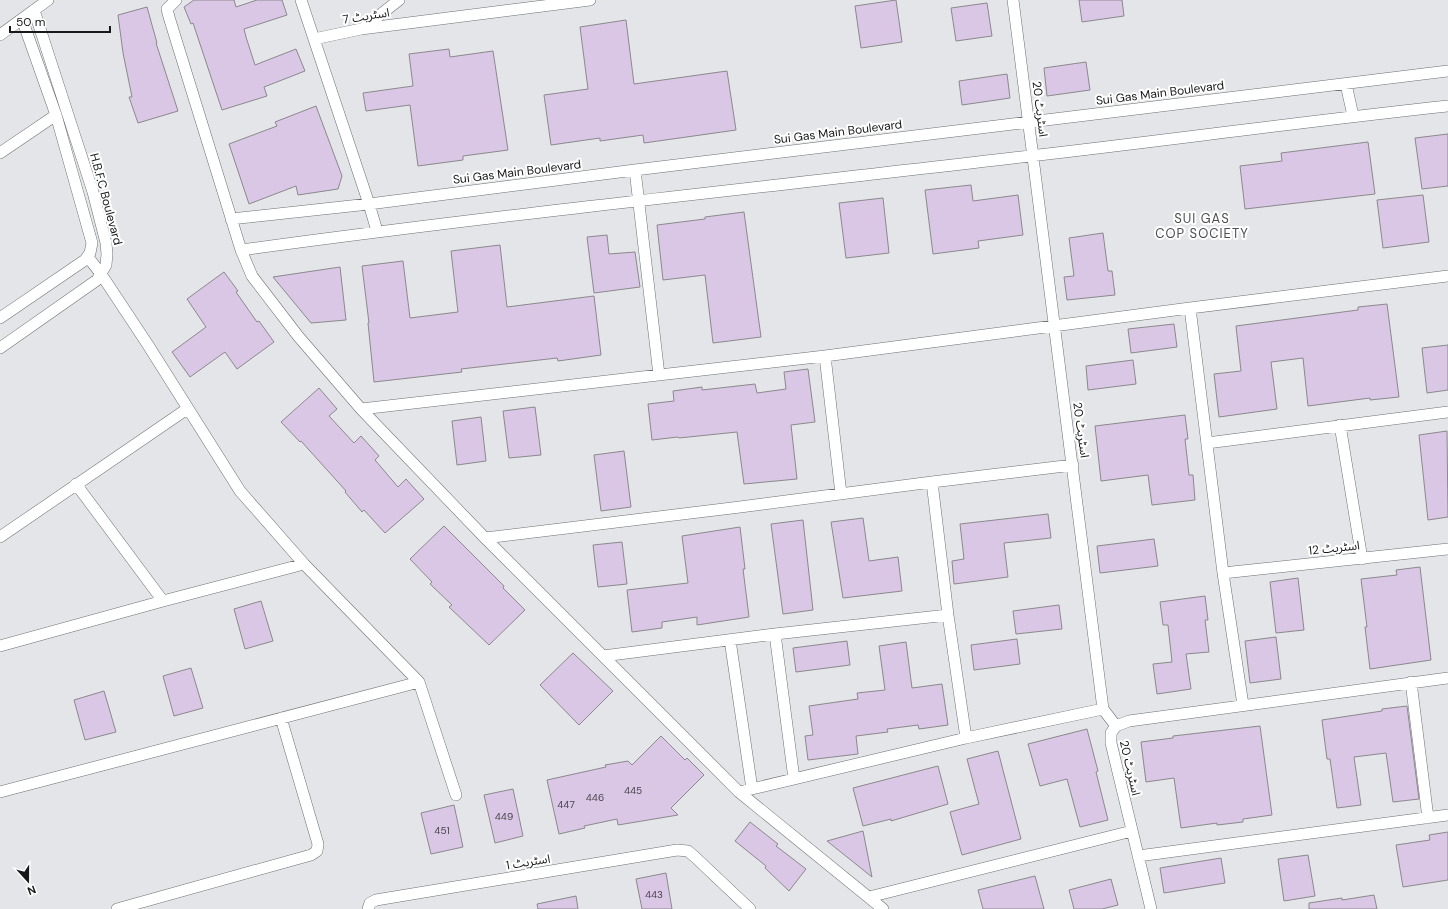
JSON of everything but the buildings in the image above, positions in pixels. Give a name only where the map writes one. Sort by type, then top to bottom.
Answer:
[{"type":"street","points":[[0,35],[48,0]]},
{"type":"street","points":[[176,0],[167,9],[231,219],[241,250],[252,276],[272,303],[298,336],[361,409],[485,538],[739,792],[882,909]]},
{"type":"street","points":[[301,0],[377,231]]},
{"type":"street","points":[[361,29],[399,0]]},
{"type":"street","name":"اسٹریٹ 7","points":[[314,40],[361,29],[590,0]]},
{"type":"street","name":"اسٹریٹ 20","points":[[1013,0],[1103,709],[1116,726],[1111,733],[1110,738],[1151,909]]},
{"type":"street","name":"H.B.F.C Boulevard","points":[[34,10],[93,192],[101,222],[107,254],[106,265],[102,274]]},
{"type":"street","name":"H.B.F.C Boulevard","points":[[22,19],[56,115],[91,235],[92,249],[88,257]]},
{"type":"street","name":"Sui Gas Main Boulevard","points":[[231,219],[369,204],[635,170],[1448,71]]},
{"type":"street","points":[[1346,84],[1352,116]]},
{"type":"street","points":[[241,250],[377,231],[1033,156],[1352,116],[1448,106]]},
{"type":"street","points":[[0,153],[56,115]]},
{"type":"street","points":[[635,170],[659,374]]},
{"type":"street","points":[[0,318],[88,257],[102,274],[240,491],[304,564],[419,682],[456,795]]},
{"type":"street","points":[[0,348],[89,286],[102,274]]},
{"type":"street","points":[[361,409],[825,356],[1448,276]]},
{"type":"street","points":[[1190,308],[1223,572],[1243,705]]},
{"type":"street","points":[[825,356],[841,494]]},
{"type":"street","points":[[0,537],[188,408]]},
{"type":"street","points":[[1207,443],[1448,412]]},
{"type":"street","points":[[1340,425],[1362,558]]},
{"type":"street","points":[[485,538],[1072,465]]},
{"type":"street","points":[[932,482],[948,615],[966,738]]},
{"type":"street","points":[[76,484],[163,601]]},
{"type":"street","name":"اسٹریٹ 12","points":[[1223,572],[1448,549]]},
{"type":"street","points":[[0,646],[304,564]]},
{"type":"street","points":[[603,656],[776,634],[948,615]]},
{"type":"street","points":[[776,634],[794,779]]},
{"type":"street","points":[[730,640],[752,789]]},
{"type":"street","points":[[1116,726],[1129,721],[1448,678]]},
{"type":"street","points":[[0,792],[419,682]]},
{"type":"street","points":[[1411,682],[1428,818]]},
{"type":"street","points":[[739,792],[966,738],[1103,709]]},
{"type":"street","points":[[117,909],[311,855],[317,851],[318,844],[281,718]]},
{"type":"street","points":[[1138,856],[1448,815]]},
{"type":"street","points":[[869,897],[1132,831]]},
{"type":"street","name":"اسٹریٹ 1","points":[[368,909],[370,903],[376,900],[677,850],[688,851],[750,909]]},
{"type":"district","name":"SUI GAS COP SOCIETY","points":[[1202,226]]}]
